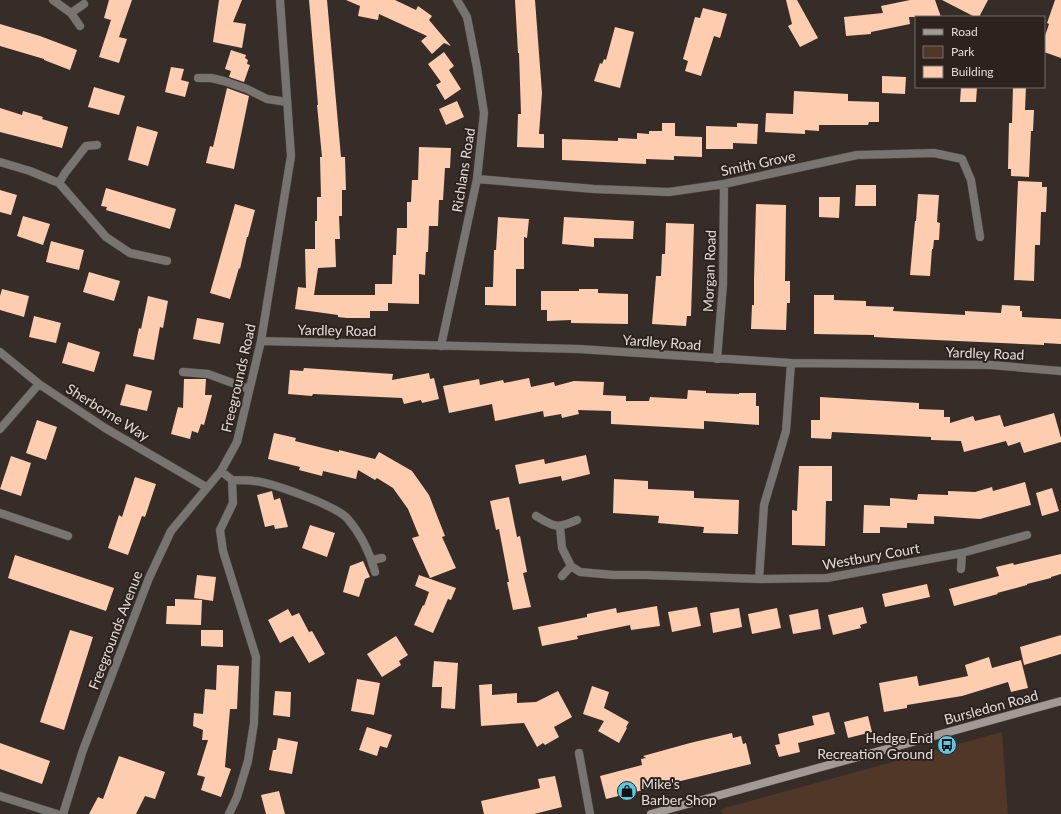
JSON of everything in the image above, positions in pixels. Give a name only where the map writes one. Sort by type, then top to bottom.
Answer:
[{"type":"street","points":[[52,0],[71,13],[80,26]]},
{"type":"street","name":"Freegrounds Road","points":[[220,470],[237,442],[261,341],[290,156],[280,0]]},
{"type":"street","name":"Richlans Road","points":[[442,346],[477,179],[484,113],[467,17],[457,0]]},
{"type":"street","points":[[71,13],[84,4]]},
{"type":"street","points":[[198,78],[211,78],[224,81],[247,89],[268,99],[287,102]]},
{"type":"street","points":[[59,183],[86,146],[97,145]]},
{"type":"street","name":"Smith Grove","points":[[477,179],[594,189],[669,192],[724,184],[857,155],[934,153],[962,159],[971,180],[980,237]]},
{"type":"street","points":[[0,162],[30,171],[59,183],[106,237],[130,253],[167,261]]},
{"type":"street","name":"Morgan Road","points":[[717,359],[723,284],[724,184]]},
{"type":"street","name":"Yardley Road","points":[[261,341],[579,349],[791,363],[991,365],[1061,371]]},
{"type":"street","name":"Sherborne Way","points":[[0,352],[39,384],[105,428],[206,487]]},
{"type":"street","points":[[759,579],[764,505],[786,431],[791,363]]},
{"type":"street","points":[[183,372],[208,374],[249,389]]},
{"type":"street","points":[[0,429],[39,384]]},
{"type":"street","points":[[220,470],[232,480],[253,481],[274,485],[323,504],[346,517],[357,531],[372,560],[375,572]]},
{"type":"street","name":"Freegrounds Avenue","points":[[63,814],[83,750],[149,578],[171,531],[220,470]]},
{"type":"street","points":[[228,814],[237,797],[248,761],[254,722],[256,657],[224,551],[220,530],[232,503],[232,480]]},
{"type":"street","points":[[0,513],[68,536]]},
{"type":"street","points":[[536,516],[549,524],[560,527],[577,520]]},
{"type":"street","points":[[560,527],[562,548],[571,566],[562,576]]},
{"type":"street","name":"Westbury Court","points":[[571,566],[580,572],[614,575],[646,572],[759,579],[827,578],[962,552],[1027,535]]},
{"type":"street","points":[[961,569],[962,552]]},
{"type":"street","points":[[372,560],[382,558]]},
{"type":"street","name":"Bursledon Road","points":[[651,814],[1061,701]]},
{"type":"street","points":[[579,753],[590,814]]},
{"type":"street","points":[[0,796],[56,814]]},
{"type":"green space","points":[[1002,732],[1008,814],[722,814],[721,809]]},
{"type":"building","points":[[109,0],[132,0],[119,37],[127,39],[119,63],[99,57],[111,20],[104,18]]},
{"type":"building","points":[[219,0],[242,0],[233,22],[246,24],[242,48],[213,42]]},
{"type":"building","points":[[309,0],[327,0],[341,157],[345,157],[346,190],[342,190],[342,216],[339,216],[340,239],[335,239],[336,267],[318,268],[314,295],[375,295],[375,284],[392,284],[393,255],[396,255],[397,228],[407,228],[407,202],[411,202],[412,180],[418,180],[419,147],[451,148],[450,168],[445,168],[443,200],[439,200],[438,226],[429,226],[425,275],[419,274],[419,304],[388,303],[388,311],[370,311],[370,318],[338,317],[338,315],[295,309],[298,287],[306,288],[305,249],[315,249],[317,197],[321,197],[320,157],[322,157]]},
{"type":"building","points":[[346,0],[395,0],[416,10],[418,6],[432,16],[429,20],[451,46],[444,43],[432,54],[421,41],[427,36],[379,14],[378,20],[358,16],[360,6]]},
{"type":"building","points":[[515,0],[535,0],[542,93],[539,134],[544,134],[544,148],[517,147],[518,114],[521,114],[519,53]]},
{"type":"building","points":[[786,0],[797,0],[818,38],[800,47],[788,26],[792,24]]},
{"type":"building","points":[[910,0],[935,0],[941,16],[909,17],[910,24],[871,32],[871,34],[846,36],[844,17],[883,13],[881,6]]},
{"type":"building","points":[[942,0],[988,0],[980,16],[973,16]]},
{"type":"building","points":[[1055,0],[1061,0],[1061,58],[1045,52],[1045,36],[1049,24],[1047,23]]},
{"type":"building","points":[[703,8],[727,14],[720,38],[714,36],[701,76],[685,71],[688,61],[683,59],[695,17],[700,18]]},
{"type":"building","points":[[0,24],[40,36],[77,50],[70,70],[44,59],[0,46]]},
{"type":"building","points":[[615,27],[634,32],[620,88],[594,81],[600,63],[602,64],[604,59],[606,60]]},
{"type":"building","points":[[231,50],[246,55],[245,58],[248,60],[247,64],[250,65],[244,82],[229,77],[231,71],[225,69]]},
{"type":"building","points":[[444,52],[454,66],[449,70],[461,89],[445,100],[436,85],[441,82],[428,64]]},
{"type":"building","points":[[171,67],[184,69],[181,80],[189,82],[185,97],[165,92]]},
{"type":"building","points":[[882,76],[906,77],[905,94],[882,93]]},
{"type":"building","points":[[94,87],[125,96],[119,115],[88,107]]},
{"type":"building","points":[[227,88],[249,96],[234,169],[206,163],[210,146],[213,147]]},
{"type":"building","points":[[961,88],[977,88],[976,102],[960,102]]},
{"type":"building","points":[[1013,88],[1026,88],[1025,110],[1034,110],[1033,131],[1031,131],[1029,177],[1011,176],[1011,169],[1008,169],[1009,123],[1012,123]]},
{"type":"building","points":[[794,91],[848,94],[848,101],[879,102],[879,122],[869,122],[868,125],[819,125],[819,131],[805,130],[805,134],[765,132],[766,113],[793,114]]},
{"type":"building","points":[[457,101],[464,117],[446,125],[439,109]]},
{"type":"building","points":[[0,108],[22,115],[23,111],[68,127],[62,148],[0,132]]},
{"type":"building","points":[[662,123],[675,123],[675,136],[702,137],[702,157],[674,156],[674,160],[646,159],[646,164],[562,160],[562,139],[618,141],[618,138],[637,139],[637,133],[649,134],[649,131],[662,131]]},
{"type":"building","points":[[737,123],[758,124],[757,144],[733,143],[733,149],[706,149],[706,126],[737,127]]},
{"type":"building","points":[[137,126],[158,132],[148,166],[128,160]]},
{"type":"building","points":[[1018,181],[1042,182],[1042,187],[1047,187],[1046,212],[1041,212],[1040,245],[1035,245],[1034,281],[1014,280]]},
{"type":"building","points":[[856,185],[876,185],[876,206],[855,206]]},
{"type":"building","points":[[106,188],[176,209],[170,229],[106,210],[107,207],[101,206]]},
{"type":"building","points":[[0,190],[17,195],[11,215],[0,212]]},
{"type":"building","points":[[918,194],[939,195],[937,222],[940,223],[939,240],[934,240],[930,276],[910,275]]},
{"type":"building","points":[[819,197],[840,197],[839,218],[819,217]]},
{"type":"building","points":[[235,204],[255,210],[240,269],[239,268],[230,299],[210,293]]},
{"type":"building","points":[[756,204],[786,205],[785,281],[790,281],[790,303],[787,303],[786,330],[751,329],[752,305],[754,305]]},
{"type":"building","points":[[23,216],[50,224],[43,245],[17,236]]},
{"type":"building","points":[[498,217],[529,219],[527,238],[524,237],[524,269],[516,269],[516,306],[485,305],[485,287],[493,287],[494,250],[496,250]]},
{"type":"building","points":[[564,217],[634,221],[633,239],[594,238],[594,247],[562,244]]},
{"type":"building","points":[[666,223],[694,224],[691,316],[687,316],[686,326],[652,324],[656,276],[661,276],[662,254],[665,254]]},
{"type":"building","points":[[51,241],[84,250],[79,270],[46,262]]},
{"type":"building","points":[[89,272],[120,281],[114,301],[83,292]]},
{"type":"building","points":[[2,289],[29,296],[24,317],[0,310],[0,296]]},
{"type":"building","points":[[579,289],[598,289],[598,293],[628,294],[628,324],[571,323],[571,320],[547,321],[547,310],[541,310],[541,291],[579,291]]},
{"type":"building","points":[[814,295],[834,295],[834,300],[866,301],[866,306],[894,307],[893,311],[965,315],[965,311],[1001,313],[1002,305],[1020,306],[1022,317],[1061,319],[1061,344],[1044,343],[1044,345],[874,337],[874,335],[814,334]]},
{"type":"building","points":[[148,296],[168,301],[163,328],[160,327],[154,360],[133,356],[139,328],[141,329]]},
{"type":"building","points":[[34,316],[61,323],[56,343],[29,337]]},
{"type":"building","points":[[197,318],[224,323],[220,344],[193,339]]},
{"type":"building","points":[[68,342],[100,352],[94,372],[62,363]]},
{"type":"building","points":[[304,368],[393,374],[392,380],[429,373],[430,379],[434,378],[439,399],[422,403],[421,400],[404,404],[402,398],[288,394],[290,370],[303,371]]},
{"type":"building","points":[[529,378],[531,387],[554,382],[555,386],[574,381],[604,382],[603,395],[626,396],[626,401],[649,401],[650,397],[687,399],[688,390],[706,391],[706,393],[756,393],[756,406],[759,406],[759,425],[704,421],[704,429],[611,424],[611,411],[578,410],[579,414],[562,418],[561,414],[544,417],[543,411],[495,421],[492,404],[449,413],[443,386],[479,379],[480,385],[503,380],[504,383]]},
{"type":"building","points":[[184,379],[206,379],[205,395],[212,395],[204,425],[201,424],[198,433],[192,431],[190,439],[171,434],[178,407],[183,408]]},
{"type":"building","points":[[126,384],[152,391],[147,411],[120,405]]},
{"type":"building","points":[[820,397],[919,403],[919,409],[944,410],[944,417],[950,417],[950,423],[973,416],[975,421],[1000,415],[1004,427],[1054,413],[1061,442],[1024,453],[1020,442],[1008,446],[1006,441],[964,452],[961,441],[931,440],[931,437],[832,432],[831,439],[811,438],[811,420],[820,420]]},
{"type":"building","points":[[37,420],[57,427],[46,460],[26,453]]},
{"type":"building","points":[[274,433],[296,438],[295,441],[375,459],[379,452],[412,471],[429,495],[445,536],[442,537],[456,568],[430,578],[412,538],[419,536],[408,509],[393,488],[377,478],[375,480],[358,470],[356,479],[323,471],[322,476],[299,470],[300,467],[268,459]]},
{"type":"building","points":[[586,455],[590,474],[562,481],[561,476],[519,484],[515,465],[544,459],[545,464]]},
{"type":"building","points":[[11,456],[31,463],[21,496],[0,489]]},
{"type":"building","points":[[799,466],[832,466],[832,501],[826,501],[825,546],[792,545],[792,510],[797,511]]},
{"type":"building","points":[[135,477],[156,484],[145,517],[142,516],[128,555],[108,548],[119,515],[122,517]]},
{"type":"building","points":[[614,479],[648,481],[648,489],[694,491],[694,498],[739,500],[738,534],[703,533],[704,527],[658,523],[659,516],[613,513]]},
{"type":"building","points":[[1025,482],[1031,505],[980,519],[934,516],[934,524],[907,523],[907,528],[880,527],[880,533],[863,533],[864,505],[890,506],[890,498],[917,500],[918,494],[948,495],[948,491],[975,492],[992,487],[993,491]]},
{"type":"building","points":[[1052,488],[1059,511],[1042,516],[1036,493]]},
{"type":"building","points":[[272,491],[274,500],[280,498],[288,527],[275,529],[274,525],[265,527],[257,495]]},
{"type":"building","points":[[509,497],[517,537],[520,536],[527,572],[523,573],[531,607],[513,610],[499,529],[496,530],[490,501]]},
{"type":"building","points":[[310,525],[335,533],[327,557],[302,548]]},
{"type":"building","points":[[1061,554],[1061,574],[954,606],[949,589],[999,576],[996,567],[1013,563],[1014,565]]},
{"type":"building","points":[[15,555],[114,588],[106,611],[8,578]]},
{"type":"building","points":[[363,561],[370,577],[365,579],[359,597],[343,592],[350,566]]},
{"type":"building","points":[[197,575],[216,577],[213,601],[194,598]]},
{"type":"building","points":[[419,575],[456,588],[451,600],[448,599],[433,633],[414,625],[423,605],[424,606],[429,592],[415,586]]},
{"type":"building","points":[[927,584],[930,597],[885,607],[882,594]]},
{"type":"building","points":[[175,599],[202,600],[201,625],[166,624],[167,606],[175,606]]},
{"type":"building","points":[[657,606],[660,626],[631,630],[630,625],[577,636],[578,639],[542,646],[538,627],[587,617],[587,614],[616,608],[617,613]]},
{"type":"building","points":[[697,607],[701,626],[672,632],[668,612]]},
{"type":"building","points":[[863,607],[867,623],[860,625],[861,628],[833,635],[828,615]]},
{"type":"building","points":[[739,608],[742,627],[713,633],[710,613]]},
{"type":"building","points":[[777,608],[781,628],[752,634],[748,614]]},
{"type":"building","points":[[288,609],[292,616],[299,613],[309,632],[312,631],[325,654],[309,663],[293,636],[280,643],[268,620]]},
{"type":"building","points":[[818,609],[821,629],[793,634],[789,615]]},
{"type":"building","points":[[70,630],[93,637],[64,730],[40,722]]},
{"type":"building","points":[[201,630],[223,630],[223,647],[201,646]]},
{"type":"building","points":[[1061,635],[1061,654],[1024,665],[1020,647]]},
{"type":"building","points":[[396,636],[408,655],[399,661],[401,665],[382,677],[367,654]]},
{"type":"building","points":[[989,657],[992,668],[1021,660],[1028,688],[1011,692],[1008,682],[962,696],[907,705],[907,708],[884,712],[879,683],[917,676],[919,686],[968,676],[965,665]]},
{"type":"building","points":[[434,661],[458,663],[455,709],[441,708],[442,687],[432,687]]},
{"type":"building","points":[[217,665],[239,666],[237,709],[230,709],[225,767],[231,769],[221,797],[201,790],[205,777],[197,775],[208,740],[202,740],[203,730],[193,726],[194,713],[203,714],[205,689],[216,690]]},
{"type":"building","points":[[357,679],[380,683],[374,715],[351,711]]},
{"type":"building","points":[[492,684],[492,695],[517,693],[517,703],[536,702],[558,691],[572,717],[554,727],[559,737],[545,745],[543,743],[537,747],[524,723],[481,726],[479,685]]},
{"type":"building","points":[[592,686],[609,692],[604,708],[629,722],[619,743],[598,731],[604,721],[583,714]]},
{"type":"building","points":[[275,691],[291,692],[290,717],[273,715]]},
{"type":"building","points":[[829,712],[835,734],[798,743],[800,752],[779,757],[775,745],[780,744],[778,734],[814,725],[812,716]]},
{"type":"building","points":[[868,716],[872,732],[848,738],[844,722]]},
{"type":"building","points":[[367,727],[392,735],[387,748],[380,746],[377,756],[359,750]]},
{"type":"building","points":[[732,733],[733,738],[741,736],[743,744],[746,743],[751,764],[606,799],[600,776],[642,765],[641,759],[646,758],[643,756]]},
{"type":"building","points":[[278,738],[298,742],[292,774],[269,770],[273,750],[276,750]]},
{"type":"building","points":[[0,743],[50,761],[42,784],[0,769]]},
{"type":"building","points":[[119,756],[165,772],[155,799],[145,796],[136,814],[89,814],[98,797],[103,799]]},
{"type":"building","points":[[555,776],[562,807],[534,814],[484,814],[481,801],[540,788],[538,779]]},
{"type":"building","points":[[279,791],[285,814],[266,814],[261,795]]},
{"type":"place","name":"Hedge End Recreation Ground","points":[[947,745]]},
{"type":"place","name":"Mike's Barber Shop","points":[[627,791]]}]
